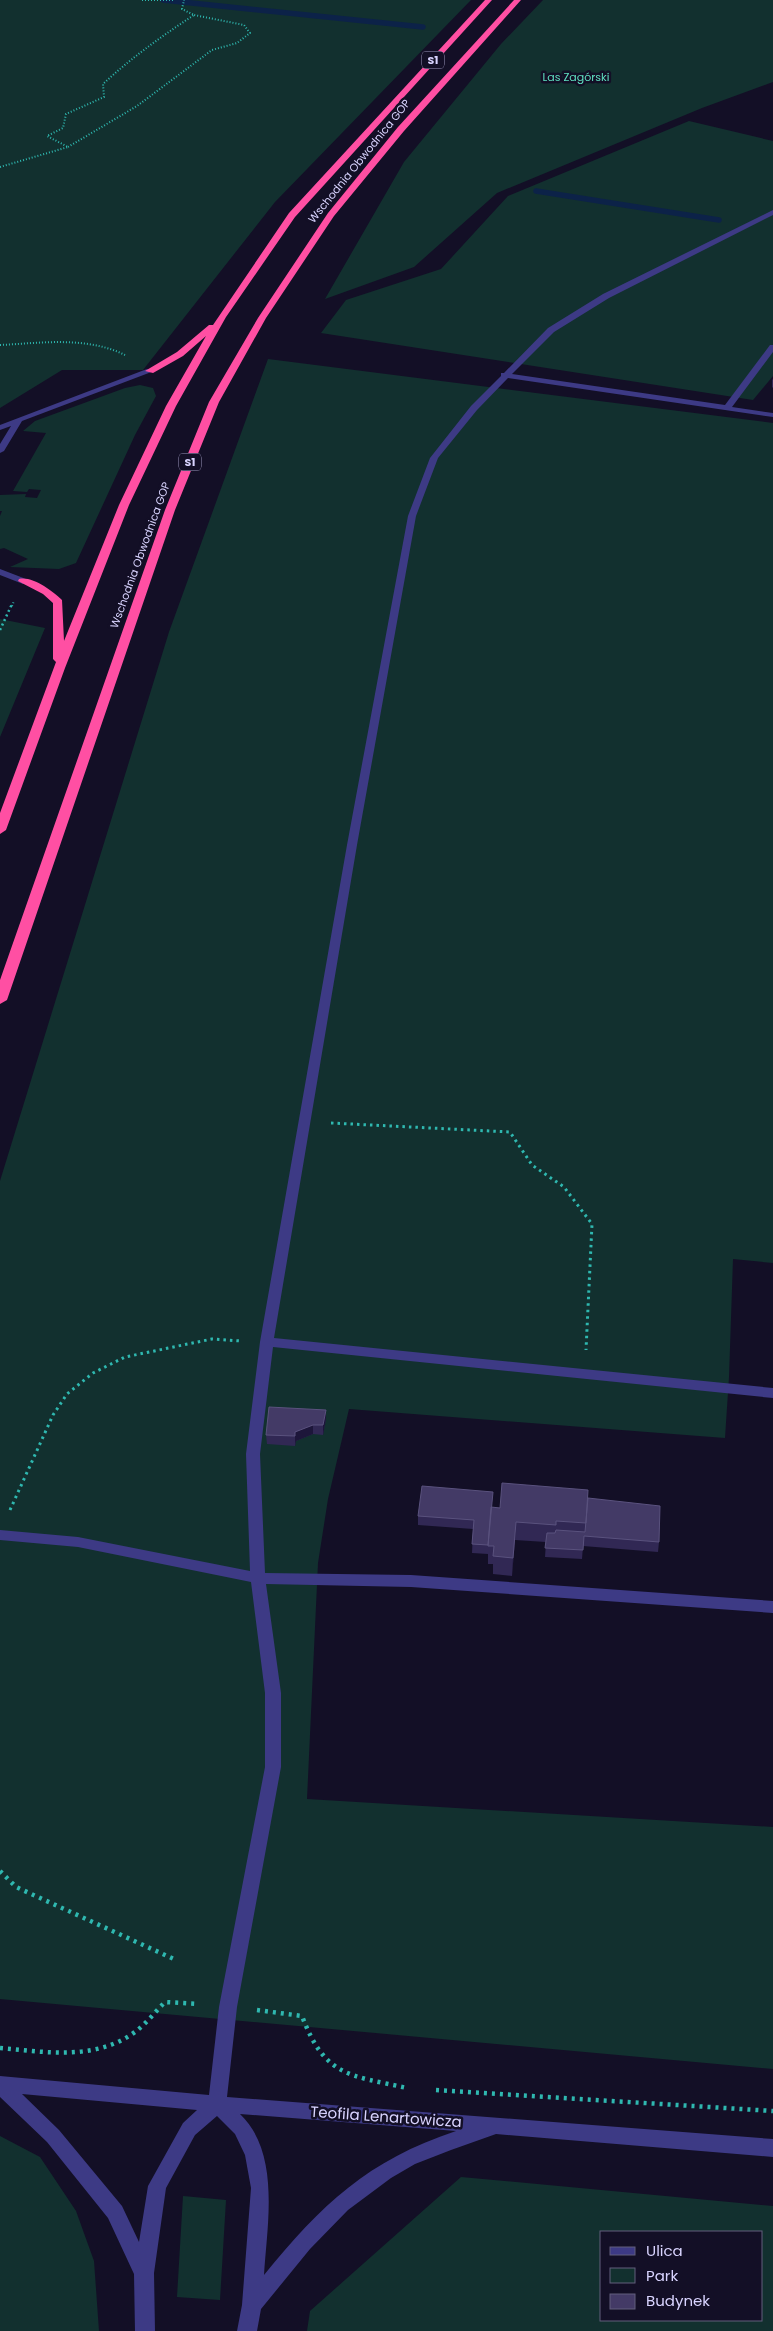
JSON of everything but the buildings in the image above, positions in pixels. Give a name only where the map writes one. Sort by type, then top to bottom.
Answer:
[{"type":"highway","name":"Wschodnia Obwodnica GOP","points":[[0,830],[59,668],[124,505],[171,406],[222,317],[292,215],[377,120],[489,0]]},
{"type":"highway","name":"Wschodnia Obwodnica GOP","points":[[0,1000],[166,519],[214,402],[262,318],[331,215],[401,129],[518,0]]},
{"type":"highway","points":[[150,371],[180,354],[222,317]]},
{"type":"highway","points":[[23,580],[47,592],[58,602],[60,622],[59,668]]},
{"type":"street","points":[[144,2331],[144,2273],[157,2186],[189,2129],[217,2104],[228,2007],[274,1767],[273,1693],[258,1578],[253,1454],[267,1342],[352,845],[412,516],[434,458],[474,408],[504,375],[551,330],[606,296],[773,212]]},
{"type":"street","points":[[727,408],[773,346]]},
{"type":"street","points":[[0,428],[19,419],[150,371]]},
{"type":"street","points":[[504,375],[773,415]]},
{"type":"street","points":[[0,451],[19,419]]},
{"type":"street","points":[[0,572],[23,580]]},
{"type":"street","points":[[0,579],[23,580]]},
{"type":"street","points":[[267,1342],[773,1393]]},
{"type":"street","points":[[0,1535],[78,1542],[258,1578],[411,1581],[773,1608]]},
{"type":"street","points":[[0,2084],[53,2136],[115,2212],[144,2273]]},
{"type":"street","name":"Teofila Lenartowicza","points":[[0,2084],[217,2104],[773,2148]]},
{"type":"street","points":[[217,2104],[242,2128],[254,2155],[260,2188],[252,2305],[247,2331]]},
{"type":"street","points":[[252,2305],[292,2254],[341,2205],[386,2171],[409,2158],[498,2126]]},
{"type":"path","points":[[142,0],[173,0]]},
{"type":"path","points":[[0,167],[68,147],[137,106],[212,50],[236,43],[250,33],[244,25],[194,15],[182,9],[184,0]]},
{"type":"path","points":[[68,147],[47,136],[63,128],[66,114],[104,97],[103,84],[116,71],[148,46],[194,15]]},
{"type":"path","points":[[0,345],[84,344],[116,349],[150,371]]},
{"type":"path","points":[[0,630],[23,580]]},
{"type":"path","points":[[308,1105],[333,1106],[331,1124],[510,1132],[532,1165],[564,1187],[592,1224],[588,1276],[586,1374]]},
{"type":"path","points":[[8,1513],[53,1415],[67,1394],[93,1373],[125,1357],[212,1339],[267,1342]]},
{"type":"path","points":[[0,1871],[16,1887],[176,1960]]},
{"type":"path","points":[[0,2048],[77,2054],[108,2047],[135,2033],[165,2002],[228,2007],[302,2016],[309,2039],[322,2059],[347,2074],[418,2089]]},
{"type":"path","points":[[428,2089],[773,2111]]},
{"type":"green space","points":[[0,0],[471,0],[275,202],[143,370],[62,370],[0,408]]},
{"type":"green space","name":"Las Zagórski","points":[[543,0],[773,0],[773,82],[702,108],[497,193],[414,267],[325,299],[404,162],[501,44]]},
{"type":"green space","points":[[689,121],[773,141],[773,376],[753,400],[321,333],[346,300],[441,269],[508,196]]},
{"type":"green space","points":[[268,359],[773,423],[773,1263],[733,1259],[725,1438],[349,1409],[328,1499],[318,1563],[307,1799],[773,1827],[773,2069],[0,1999],[0,1181],[169,632]]},
{"type":"green space","points":[[140,385],[153,388],[156,396],[135,435],[76,563],[59,569],[10,567],[28,559],[4,548],[0,549],[0,516],[2,511],[0,511],[0,495],[26,494],[25,497],[37,498],[41,490],[13,491],[46,433],[23,431],[35,421],[125,388]]},
{"type":"green space","points":[[0,619],[45,628],[0,737]]},
{"type":"green space","points":[[0,2136],[40,2157],[76,2211],[94,2261],[99,2331],[0,2331]]},
{"type":"green space","points":[[461,2177],[773,2206],[773,2331],[307,2331],[310,2311]]},
{"type":"green space","points":[[183,2196],[226,2200],[220,2300],[177,2297]]},
{"type":"waterway","points":[[163,0],[423,27]]},
{"type":"waterway","points":[[536,191],[719,220]]}]
